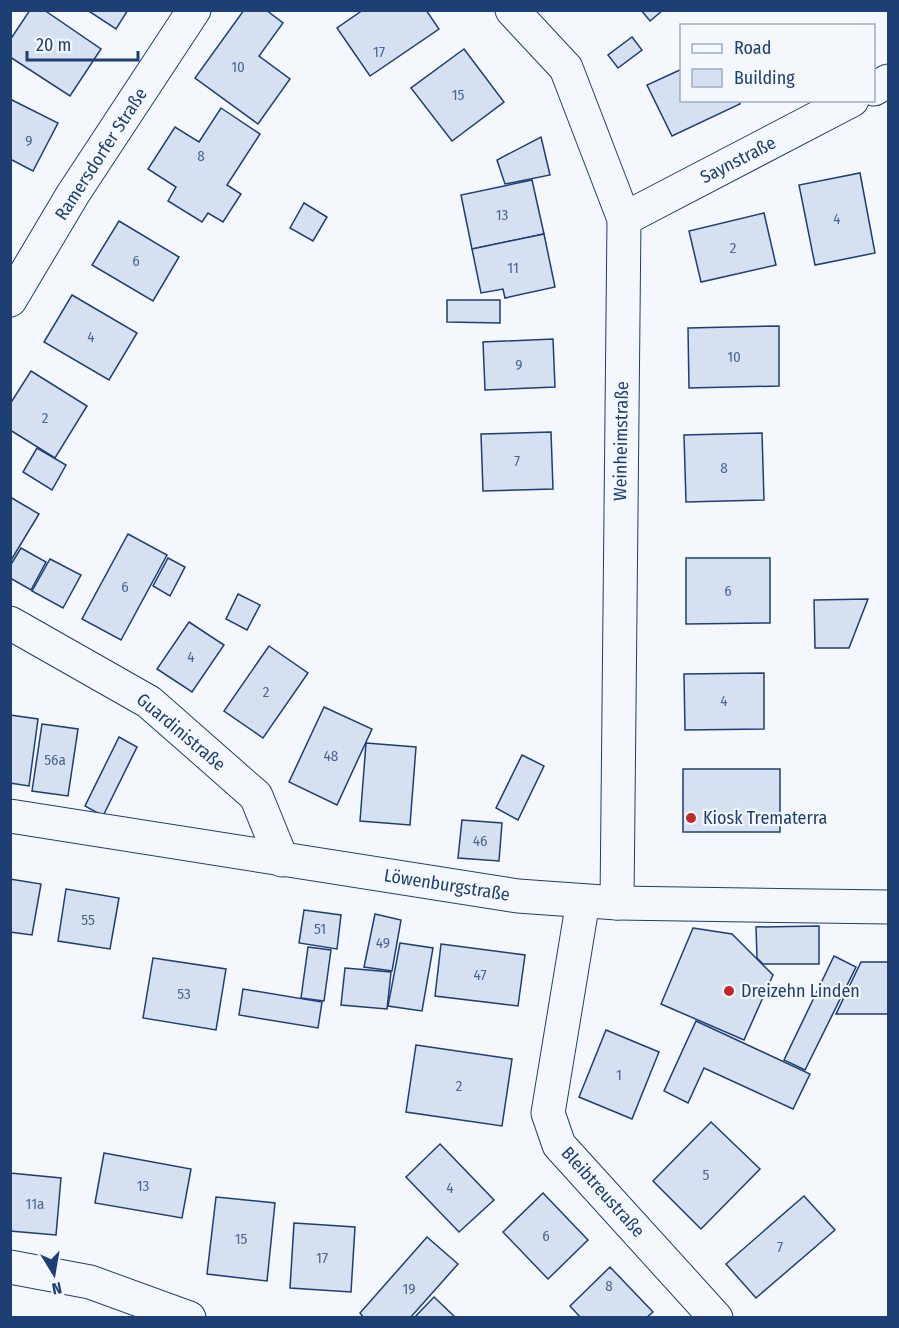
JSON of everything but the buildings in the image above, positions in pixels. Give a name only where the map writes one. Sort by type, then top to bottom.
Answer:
[{"type":"street","name":"Ramersdorfer Straße","points":[[10,300],[73,194],[194,10]]},
{"type":"street","name":"Weinheimstraße","points":[[512,10],[566,68],[624,219],[617,903]]},
{"type":"street","name":"Saynstraße","points":[[624,219],[848,102]]},
{"type":"street","name":"Guardinistraße","points":[[10,623],[149,702],[256,796],[282,860]]},
{"type":"street","name":"Löwenburgstraße","points":[[10,816],[518,896],[617,903],[888,907]]},
{"type":"street","name":"Bleibtreustraße","points":[[583,901],[548,1113],[560,1145],[716,1317]]},
{"type":"street","points":[[10,1267],[90,1282],[189,1317]]},
{"type":"place","name":"Kiosk Trematerra","points":[[691,818]]},
{"type":"place","name":"Dreizehn Linden","points":[[729,991]]}]
